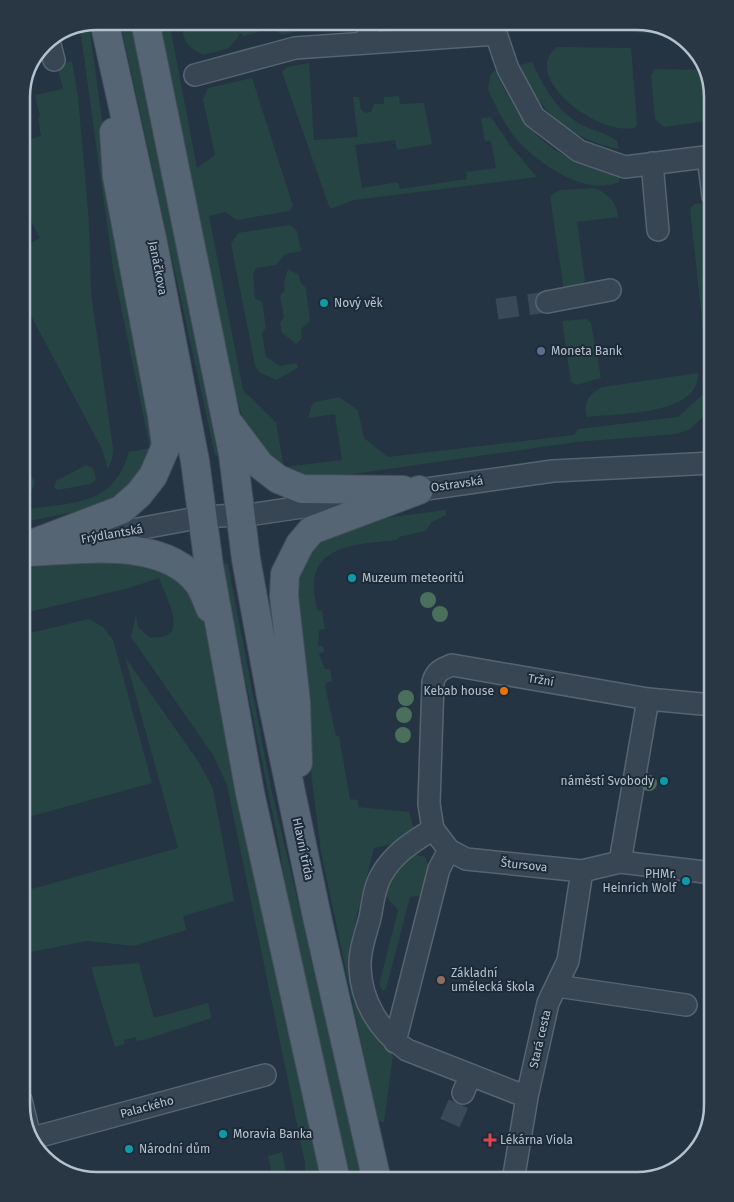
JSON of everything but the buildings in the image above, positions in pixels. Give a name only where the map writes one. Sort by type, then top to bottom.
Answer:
[{"type":"main road","name":"Janáčkova","points":[[105,30],[110,58],[152,238],[195,461],[202,517]]},
{"type":"main road","points":[[147,30],[226,419],[240,515]]},
{"type":"main road","points":[[30,546],[121,510],[140,494],[153,476],[166,446],[117,177],[110,58]]},
{"type":"main road","points":[[226,419],[260,465],[278,479],[302,489],[419,490]]},
{"type":"main road","points":[[301,840],[296,702],[284,596],[285,574],[300,544],[312,530],[419,490]]},
{"type":"main road","name":"Hlavní třída","points":[[240,515],[246,559],[271,696],[375,1172]]},
{"type":"main road","points":[[202,517],[250,793],[334,1172]]},
{"type":"main road","points":[[30,550],[120,549],[154,554],[169,560],[177,564],[199,584],[222,635]]},
{"type":"street","points":[[368,30],[368,43]]},
{"type":"street","points":[[195,75],[295,48],[368,43],[477,30]]},
{"type":"street","points":[[495,30],[508,69],[534,117],[579,151],[625,167],[704,157]]},
{"type":"street","points":[[652,163],[658,230]]},
{"type":"street","points":[[547,302],[610,290]]},
{"type":"street","name":"Ostravská","points":[[202,517],[240,515],[570,470],[704,463]]},
{"type":"street","name":"Frýdlantská","points":[[30,548],[202,517]]},
{"type":"street","name":"Tržní","points":[[433,829],[429,804],[433,682],[435,675],[440,669],[452,665],[639,697],[704,704]]},
{"type":"street","points":[[620,862],[639,697]]},
{"type":"street","points":[[401,1046],[439,869],[458,854],[433,829],[404,848],[381,875],[376,889],[359,965],[369,1008],[401,1046],[467,1084],[526,1097]]},
{"type":"street","name":"Štursova","points":[[458,854],[582,870],[620,862],[704,873]]},
{"type":"street","name":"Stará cesta","points":[[514,1172],[526,1097],[548,1003],[558,986],[568,961],[582,870]]},
{"type":"street","points":[[558,986],[686,1004]]},
{"type":"street","name":"Palackého","points":[[38,1137],[265,1075]]},
{"type":"green space","points":[[122,30],[134,30],[218,457],[215,455]]},
{"type":"green space","points":[[162,30],[171,30],[197,168],[215,155],[203,99],[208,88],[252,78],[293,206],[289,211],[237,220],[225,212],[209,216],[243,390],[276,423],[284,467],[342,460],[335,414],[308,418],[311,407],[315,402],[339,397],[358,410],[364,438],[388,457],[574,435],[578,429],[678,417],[704,393],[704,416],[689,430],[676,434],[577,442],[305,481],[282,472],[248,436],[235,392]]},
{"type":"green space","points":[[182,30],[265,30],[244,36],[241,33],[229,48],[204,55],[189,46]]},
{"type":"green space","points":[[274,30],[302,30],[283,35]]},
{"type":"green space","points":[[627,30],[655,33],[642,33]]},
{"type":"green space","points":[[84,31],[90,31],[110,179],[157,427],[146,469],[119,495],[94,508],[30,521],[30,509],[89,499],[101,493],[122,470],[129,452],[150,448],[113,268],[81,32]]},
{"type":"green space","points":[[557,47],[631,48],[636,127],[621,128],[604,124],[586,115],[569,103],[556,89],[548,74],[548,60]]},
{"type":"green space","points":[[72,61],[78,97],[89,222],[91,293],[113,448],[112,459],[108,469],[102,449],[30,314],[30,244],[40,238],[30,220],[30,139],[41,136],[38,117],[40,116],[35,95],[63,89],[57,65]]},
{"type":"green space","points":[[532,62],[552,98],[565,113],[582,125],[613,138],[617,141],[619,149],[601,145],[585,138],[571,130],[546,109],[527,81],[520,65]]},
{"type":"green space","points":[[309,63],[314,140],[358,137],[353,97],[359,97],[361,110],[366,113],[371,112],[374,104],[384,104],[384,97],[399,96],[400,104],[424,103],[432,144],[397,150],[395,140],[355,145],[362,188],[398,182],[400,189],[467,179],[466,172],[496,168],[491,141],[485,141],[481,118],[491,117],[510,145],[537,177],[354,200],[330,209],[282,72],[287,67]]},
{"type":"green space","points":[[655,69],[698,70],[703,84],[704,121],[664,127],[655,119],[651,76]]},
{"type":"green space","points":[[495,70],[501,84],[526,123],[548,145],[575,160],[619,173],[619,182],[606,185],[592,185],[578,182],[550,168],[526,149],[509,129],[488,90],[490,76]]},
{"type":"green space","points":[[594,188],[611,199],[616,207],[618,217],[577,222],[585,280],[583,285],[564,291],[550,196],[560,190]]},
{"type":"green space","points":[[703,203],[704,211],[704,339],[690,208],[695,204]]},
{"type":"green space","points":[[290,225],[297,231],[301,251],[285,254],[276,265],[256,268],[253,274],[255,298],[262,302],[266,328],[262,333],[266,357],[280,366],[296,363],[298,368],[276,380],[259,372],[255,365],[231,244],[238,233]]},
{"type":"green space","points":[[288,269],[299,275],[301,283],[306,288],[310,321],[301,329],[302,338],[296,344],[282,333],[280,323],[284,317],[280,296],[285,290],[284,282]]},
{"type":"green space","points":[[586,319],[591,323],[601,378],[576,385],[571,382],[562,321]]},
{"type":"green space","points":[[698,373],[695,387],[686,397],[672,405],[636,413],[587,417],[586,407],[588,399],[594,392],[603,387]]},
{"type":"green space","points":[[86,465],[93,468],[96,480],[90,484],[58,490],[54,488],[56,481]]},
{"type":"green space","points":[[30,473],[35,482],[30,496]]},
{"type":"green space","points":[[446,510],[446,515],[432,522],[425,531],[399,537],[397,540],[358,545],[333,552],[317,570],[314,583],[317,610],[322,611],[325,629],[319,630],[318,646],[323,646],[324,652],[319,654],[325,669],[330,669],[332,682],[327,682],[325,686],[336,736],[339,736],[350,799],[358,800],[358,807],[409,812],[415,832],[401,842],[374,848],[349,948],[364,1019],[393,1056],[384,1122],[378,1122],[321,852],[302,699],[293,591],[296,566],[332,528],[345,523]]},
{"type":"green space","points":[[102,558],[174,570],[202,611],[247,843],[319,1172],[305,1172],[305,1163],[227,785],[213,755],[131,637],[136,614],[138,627],[149,637],[162,637],[170,633],[173,626],[171,607],[159,578],[129,588],[30,612],[30,568]]},
{"type":"green space","points":[[226,563],[228,565],[271,788],[362,1172],[347,1172],[291,921],[279,845],[222,565]]},
{"type":"green space","points":[[89,619],[103,627],[113,640],[152,783],[30,817],[30,633]]},
{"type":"green space","points":[[125,657],[200,764],[213,789],[234,901],[183,916],[186,930],[134,946],[87,941],[30,952],[30,889],[178,848]]},
{"type":"green space","points":[[410,853],[425,857],[429,866],[424,895],[410,897],[386,989],[383,991],[380,987],[380,981],[398,910],[382,892],[383,882]]},
{"type":"green space","points":[[139,963],[154,1018],[208,1003],[212,1018],[147,1039],[137,1041],[135,1037],[124,1040],[125,1044],[115,1047],[91,967]]},
{"type":"green space","points":[[282,1152],[286,1172],[272,1172],[268,1156]]},
{"type":"tunnel","points":[[497,309],[547,302]]},
{"type":"tunnel","points":[[450,1123],[463,1093]]},
{"type":"place","name":"Nový věk","points":[[324,303]]},
{"type":"place","name":"Moneta Bank","points":[[541,351]]},
{"type":"place","name":"Muzeum meteoritů","points":[[352,578]]},
{"type":"place","name":"Kebab house","points":[[504,691]]},
{"type":"place","name":"náměstí Svobody","points":[[664,781]]},
{"type":"place","name":"PHMr. Heinrich Wolf","points":[[686,881]]},
{"type":"place","name":"Základní umělecká škola","points":[[441,980]]},
{"type":"place","name":"Moravia Banka","points":[[223,1134]]},
{"type":"place","name":"Lékárna Viola","points":[[490,1140]]},
{"type":"place","name":"Národní dům","points":[[129,1149]]}]
